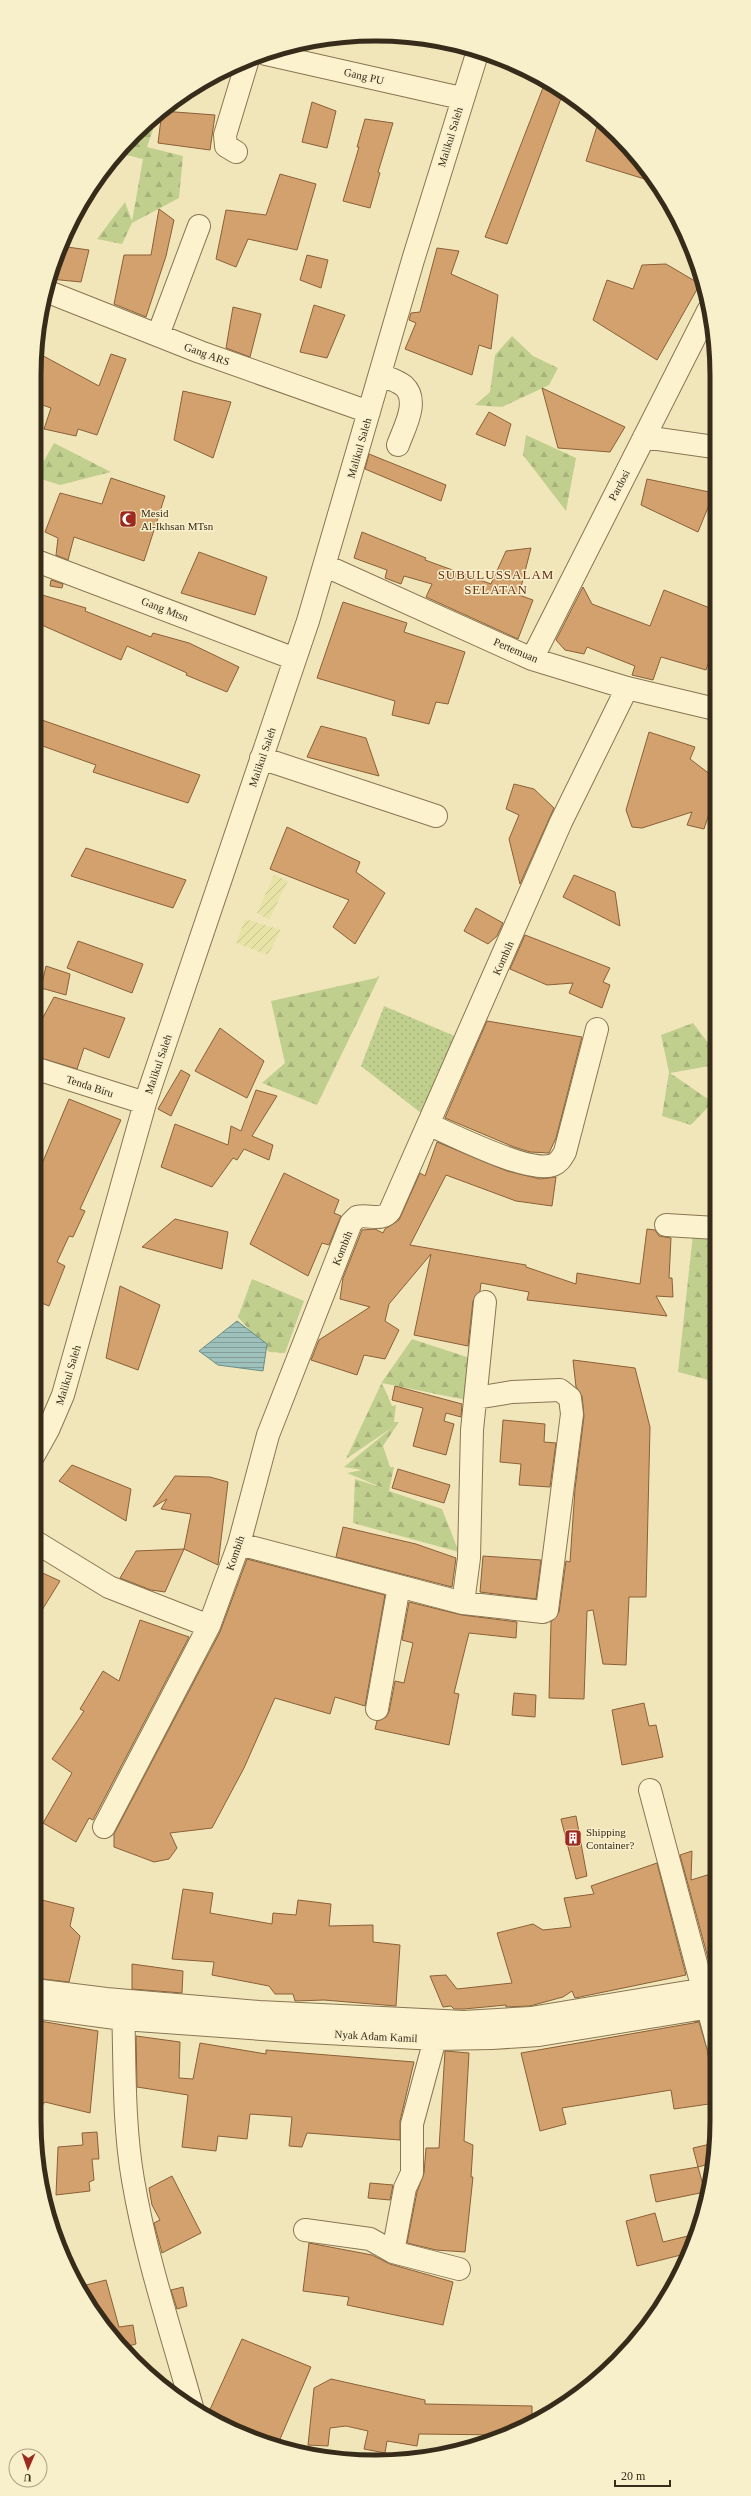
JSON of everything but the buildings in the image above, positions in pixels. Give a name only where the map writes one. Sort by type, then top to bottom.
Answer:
[{"type":"street","name":"Gang PU","points":[[276,56],[461,98]]},
{"type":"street","name":"Malikul Saleh","points":[[41,1442],[63,1395],[145,1103],[326,566],[369,412],[461,98],[475,56]]},
{"type":"street","points":[[236,152],[226,146],[225,135],[246,67]]},
{"type":"street","points":[[158,335],[198,226]]},
{"type":"street","name":"Gang ARS","points":[[51,293],[158,335],[369,412]]},
{"type":"street","name":"Pardosi","points":[[532,659],[705,317]]},
{"type":"street","points":[[381,375],[403,385],[410,394],[412,406],[398,445]]},
{"type":"street","points":[[644,438],[710,446]]},
{"type":"street","name":"Gang Mtsn","points":[[41,563],[295,658]]},
{"type":"street","name":"Pertemuan","points":[[326,566],[532,659],[627,688],[710,709]]},
{"type":"street","name":"Kombih","points":[[104,1827],[209,1626],[239,1544],[268,1435],[351,1223],[357,1217],[386,1216],[430,1125],[561,822],[627,688]]},
{"type":"street","points":[[262,758],[436,816]]},
{"type":"street","points":[[430,1125],[515,1161],[542,1166],[556,1163],[565,1152],[597,1029]]},
{"type":"street","name":"Tenda Biru","points":[[41,1070],[145,1103]]},
{"type":"street","points":[[666,1225],[710,1228]]},
{"type":"street","points":[[463,1603],[469,1558],[472,1437],[485,1302]]},
{"type":"street","points":[[239,1544],[463,1603],[543,1612],[547,1610],[572,1414],[570,1398],[560,1390],[512,1392],[476,1398]]},
{"type":"street","points":[[41,1545],[109,1588],[209,1626]]},
{"type":"street","points":[[377,1709],[399,1586]]},
{"type":"street","points":[[650,1790],[710,1994]]},
{"type":"street","points":[[41,1992],[123,2010],[267,2013],[464,2022],[532,2018],[710,1997]]},
{"type":"street","name":"Nyak Adam Kamil","points":[[41,2007],[123,2010],[290,2031],[435,2039],[539,2035],[710,1997]]},
{"type":"street","points":[[123,2010],[127,2137],[133,2180],[151,2264],[190,2399]]},
{"type":"street","points":[[393,2252],[405,2188],[412,2173],[412,2124],[435,2039]]},
{"type":"street","points":[[304,2230],[370,2239],[393,2252],[459,2269]]},
{"type":"shaded area","points":[[274,875],[288,881],[269,920],[257,913]]},
{"type":"shaded area","points":[[245,919],[281,930],[268,955],[236,943]]},
{"type":"green space","points":[[154,125],[147,147],[183,156],[179,198],[132,223],[122,244],[97,239],[125,202],[132,221],[143,159],[124,155]]},
{"type":"green space","points":[[512,336],[533,356],[558,368],[549,385],[502,407],[475,405],[490,392],[495,355]]},
{"type":"green space","points":[[526,435],[576,458],[566,511],[523,455]]},
{"type":"green space","points":[[54,443],[111,472],[60,485],[41,479],[41,466]]},
{"type":"green space","points":[[380,975],[317,1105],[262,1083],[285,1063],[271,1001],[376,978]]},
{"type":"green space","points":[[384,1006],[457,1037],[426,1117],[361,1066]]},
{"type":"green space","points":[[693,1023],[710,1045],[710,1066],[670,1073],[710,1100],[710,1105],[691,1125],[662,1116],[669,1072],[661,1035]]},
{"type":"green space","points":[[693,1234],[710,1235],[710,1380],[678,1372]]},
{"type":"green space","points":[[252,1279],[304,1301],[285,1353],[269,1352],[238,1317]]},
{"type":"green space","points":[[412,1339],[473,1359],[466,1400],[382,1383],[392,1406],[396,1405],[394,1422],[399,1422],[383,1446],[390,1467],[394,1467],[389,1491],[442,1509],[459,1552],[353,1523],[355,1479],[383,1488],[347,1473],[362,1470],[344,1467],[393,1427],[346,1459],[382,1382]]},
{"type":"water","points":[[237,1321],[267,1344],[263,1371],[218,1365],[199,1351]]},
{"type":"place","name":"Mesid Al-Ikhsan MTsn","points":[[128,519]]},
{"type":"place","name":"Shipping Container?","points":[[573,1838]]},
{"type":"district","name":"SUBULUSSALAM SELATAN","points":[[496,582]]}]
